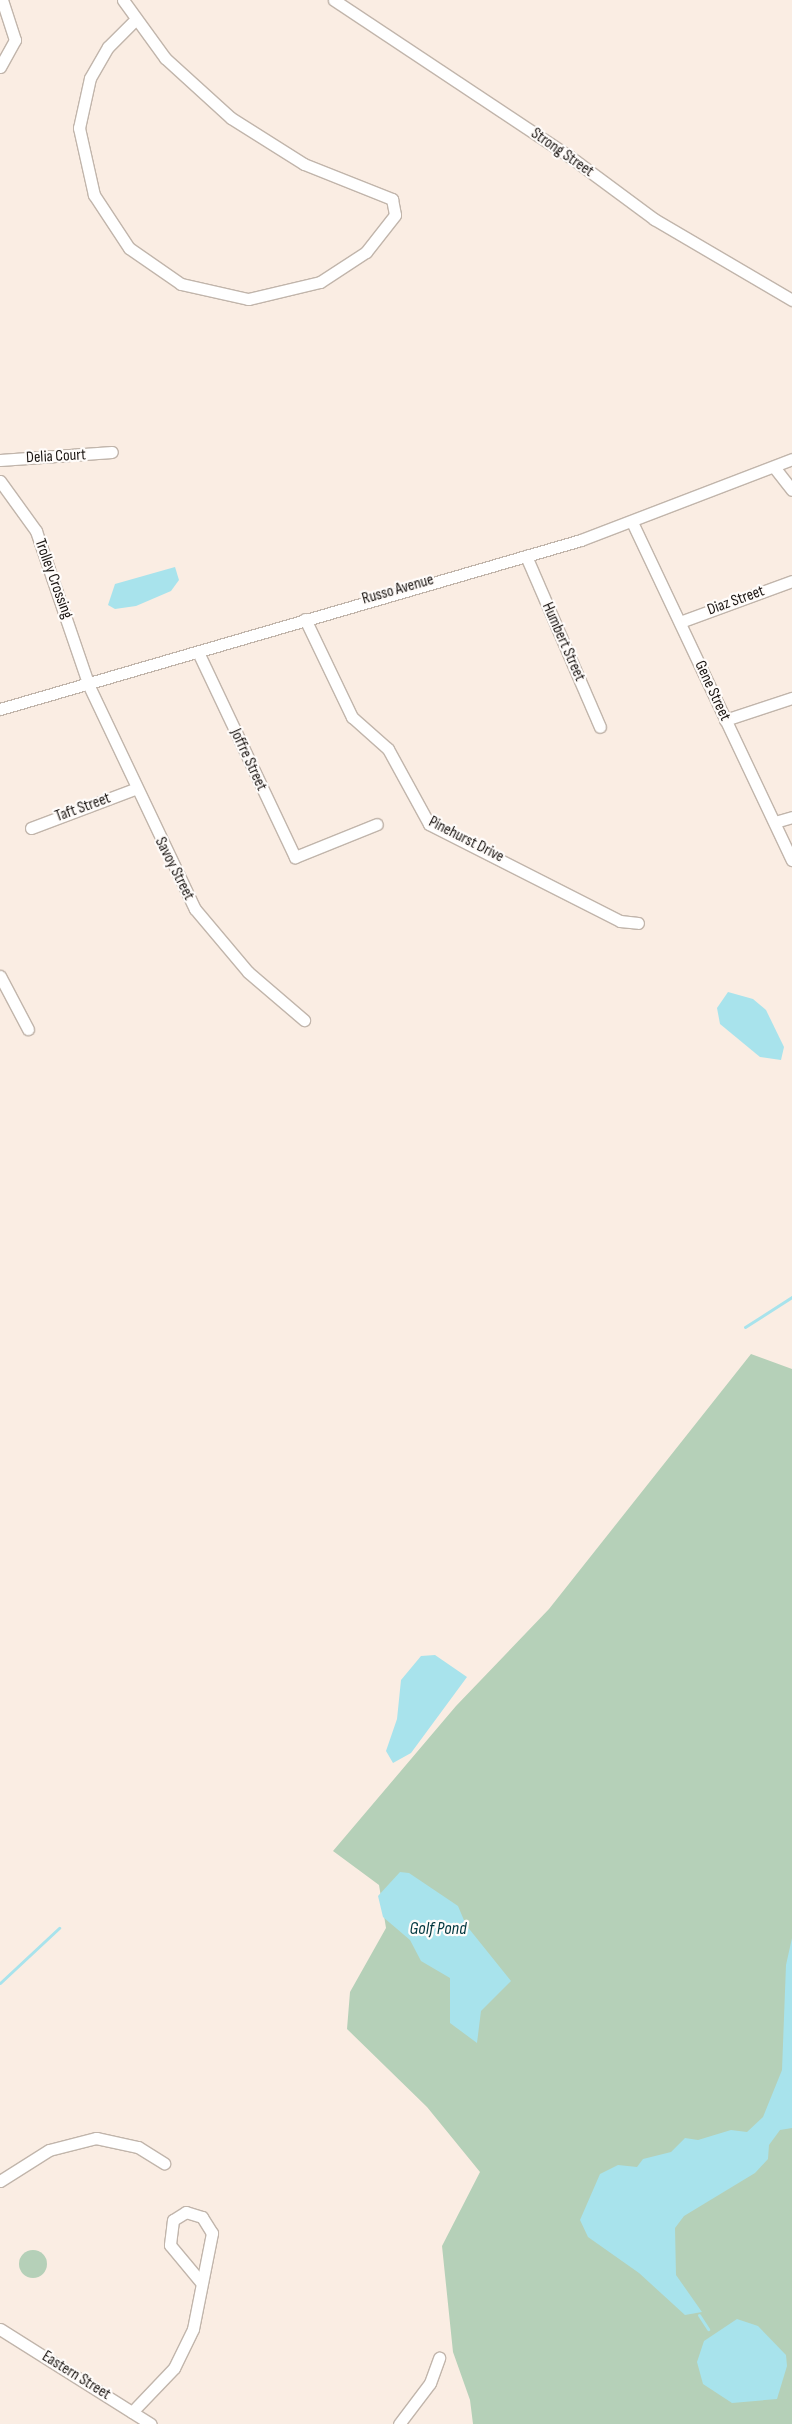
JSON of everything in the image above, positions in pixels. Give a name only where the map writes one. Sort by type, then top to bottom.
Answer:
[{"type":"street","points":[[0,67],[15,40],[2,0]]},
{"type":"street","points":[[123,0],[135,20],[191,84],[251,133],[304,164],[392,199],[394,214],[366,252],[320,282],[248,298],[181,284],[129,248],[94,195],[80,128],[90,78],[108,47],[135,20]]},
{"type":"street","name":"Strong Street","points":[[334,0],[670,229],[792,300]]},
{"type":"street","name":"Delia Court","points":[[0,460],[112,452]]},
{"type":"street","name":"Russo Avenue","points":[[0,709],[89,686],[305,619],[526,556],[632,522],[774,467],[792,458]]},
{"type":"street","points":[[774,467],[792,490]]},
{"type":"street","name":"Trolley Crossing","points":[[0,481],[36,531],[89,686]]},
{"type":"street","name":"Gene Street","points":[[632,522],[792,860]]},
{"type":"street","name":"Humbert Street","points":[[526,556],[600,727]]},
{"type":"street","name":"Diaz Street","points":[[680,622],[792,581]]},
{"type":"street","name":"Pinehurst Drive","points":[[305,619],[352,717],[388,749],[429,824],[620,921],[638,923]]},
{"type":"street","name":"Joffre Street","points":[[198,652],[290,850],[295,856],[305,856],[377,824]]},
{"type":"street","name":"Savoy Street","points":[[89,686],[194,909],[248,972],[304,1020]]},
{"type":"street","points":[[725,720],[792,698]]},
{"type":"street","name":"Taft Street","points":[[31,828],[136,789]]},
{"type":"street","points":[[775,822],[792,817]]},
{"type":"street","points":[[0,976],[28,1029]]},
{"type":"street","points":[[0,2181],[49,2150],[96,2138],[138,2147],[164,2163]]},
{"type":"street","points":[[132,2412],[182,2355],[195,2320],[200,2281],[212,2233],[202,2217],[186,2212],[173,2220],[170,2245],[200,2281]]},
{"type":"street","name":"Eastern Street","points":[[0,2329],[151,2424]]},
{"type":"street","points":[[399,2424],[430,2383],[439,2358]]},
{"type":"green space","points":[[751,1354],[792,1369],[792,2424],[473,2424],[470,2400],[453,2352],[442,2246],[480,2172],[427,2107],[347,2029],[350,1992],[386,1928],[379,1885],[333,1851],[456,1706],[549,1609]]},
{"type":"green space","points":[[33,2250],[43,2254],[47,2264],[43,2274],[33,2278],[23,2274],[19,2264],[23,2254]]},
{"type":"water","points":[[175,567],[179,580],[171,591],[136,606],[115,609],[108,605],[115,584]]},
{"type":"water","points":[[728,992],[753,999],[766,1010],[784,1047],[781,1060],[760,1057],[720,1024],[717,1008]]},
{"type":"water","points":[[435,1655],[467,1677],[411,1753],[393,1763],[386,1751],[397,1719],[401,1680],[421,1656]]},
{"type":"water","name":"Golf Pond","points":[[400,1872],[409,1873],[458,1906],[466,1925],[511,1981],[481,2011],[477,2043],[450,2023],[450,1978],[421,1961],[410,1940],[383,1917],[378,1896]]},
{"type":"water","points":[[792,1938],[792,2128],[780,2130],[769,2145],[768,2159],[755,2173],[684,2216],[675,2228],[676,2275],[702,2312],[685,2315],[639,2273],[588,2237],[580,2220],[600,2174],[618,2165],[637,2167],[643,2159],[671,2152],[685,2138],[698,2140],[731,2130],[747,2132],[763,2117],[782,2070],[786,1965]]},
{"type":"water","points":[[737,2319],[758,2326],[786,2355],[787,2366],[777,2399],[732,2403],[703,2384],[697,2362],[704,2341]]},
{"type":"waterway","points":[[745,1327],[792,1297]]},
{"type":"waterway","points":[[0,1983],[59,1928]]},
{"type":"waterway","points":[[699,2315],[708,2329]]}]
